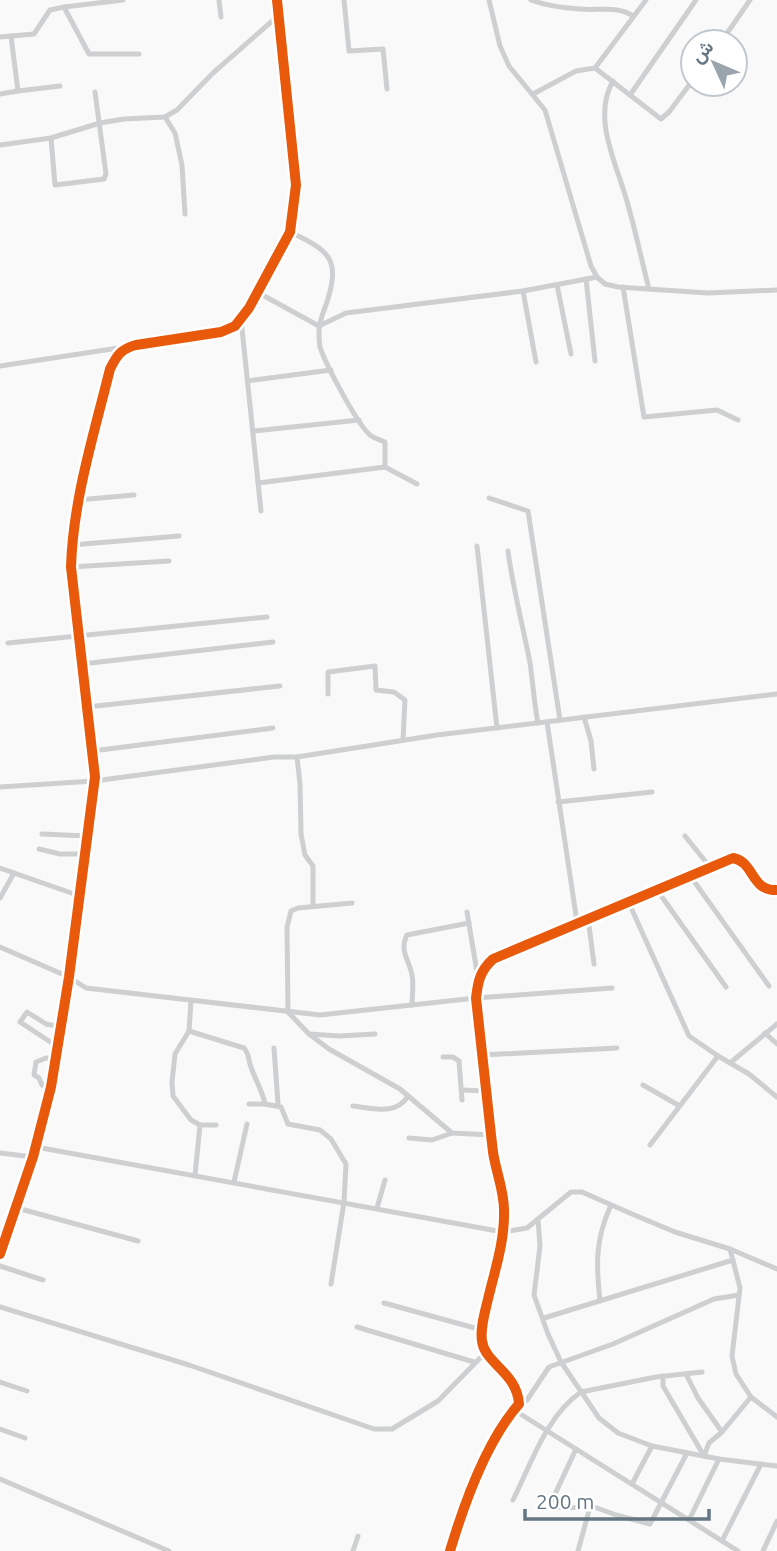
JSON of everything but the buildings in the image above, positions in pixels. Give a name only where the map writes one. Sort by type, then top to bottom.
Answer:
[{"type":"street","points":[[0,37],[34,34],[50,10],[123,0]]},
{"type":"street","points":[[219,0],[221,17]]},
{"type":"street","points":[[0,366],[221,332],[235,326],[241,319],[290,232],[296,184],[277,0]]},
{"type":"street","points":[[344,0],[349,51],[383,49],[387,89]]},
{"type":"street","points":[[491,0],[504,56],[545,110],[591,265],[597,277],[605,284],[649,289],[708,292],[777,289]]},
{"type":"street","points":[[531,0],[548,6],[582,10],[622,9],[633,16]]},
{"type":"street","points":[[533,94],[576,71],[595,68],[646,0]]},
{"type":"street","points":[[630,95],[696,0]]},
{"type":"street","points":[[731,28],[750,0]]},
{"type":"street","points":[[64,7],[89,54],[139,54]]},
{"type":"street","points":[[0,145],[51,138],[100,123],[165,117],[177,110],[213,73],[279,15]]},
{"type":"street","points":[[11,36],[18,91]]},
{"type":"street","points":[[595,68],[661,120],[680,98]]},
{"type":"street","points":[[612,81],[607,91],[605,112],[608,143],[627,199],[649,289]]},
{"type":"street","points":[[0,94],[60,86]]},
{"type":"street","points":[[51,138],[55,185],[104,179],[107,174],[95,92]]},
{"type":"street","points":[[165,117],[175,133],[182,165],[186,214]]},
{"type":"street","points":[[290,232],[313,242],[324,251],[334,272],[334,282],[319,326],[320,346],[359,420],[370,435],[384,442],[385,467]]},
{"type":"street","points":[[319,326],[346,313],[523,291],[597,277]]},
{"type":"street","points":[[586,279],[595,361]]},
{"type":"street","points":[[557,285],[570,354]]},
{"type":"street","points":[[622,287],[644,417],[717,410],[738,420]]},
{"type":"street","points":[[523,291],[536,362]]},
{"type":"street","points":[[257,292],[319,326]]},
{"type":"street","points":[[241,319],[261,511]]},
{"type":"street","points":[[0,1254],[33,1157],[51,1087],[69,977],[94,781],[71,567],[78,500],[110,369],[123,348],[130,346]]},
{"type":"street","points":[[247,381],[331,370]]},
{"type":"street","points":[[253,430],[359,420]]},
{"type":"street","points":[[258,483],[385,467],[416,484]]},
{"type":"street","points":[[78,500],[134,495]]},
{"type":"street","points":[[489,498],[528,511],[560,720]]},
{"type":"street","points":[[72,545],[179,536]]},
{"type":"street","points":[[477,546],[497,728]]},
{"type":"street","points":[[508,551],[538,723]]},
{"type":"street","points":[[71,567],[169,561]]},
{"type":"street","points":[[8,643],[267,617]]},
{"type":"street","points":[[82,664],[273,642]]},
{"type":"street","points":[[328,694],[328,672],[375,666],[376,690],[394,692],[405,699],[403,740]]},
{"type":"street","points":[[87,707],[279,686]]},
{"type":"street","points":[[0,787],[94,781],[274,757],[298,757],[403,740],[777,694]]},
{"type":"street","points":[[584,717],[591,741],[594,769]]},
{"type":"street","points":[[547,722],[577,922]]},
{"type":"street","points":[[92,751],[273,728]]},
{"type":"street","points":[[298,757],[301,834],[305,856],[313,866],[313,906]]},
{"type":"street","points":[[558,802],[652,792]]},
{"type":"street","points":[[42,834],[88,836]]},
{"type":"street","points":[[685,836],[710,867]]},
{"type":"street","points":[[39,849],[85,854]]},
{"type":"street","points":[[478,978],[484,967],[493,959],[733,858],[745,864],[760,886],[767,890],[777,890]]},
{"type":"street","points":[[0,868],[80,896]]},
{"type":"street","points":[[0,898],[14,873]]},
{"type":"street","points":[[691,877],[769,986]]},
{"type":"street","points":[[657,890],[726,987]]},
{"type":"street","points":[[628,901],[689,1036],[749,1074],[777,1097]]},
{"type":"street","points":[[352,903],[291,911],[288,919],[288,1012],[309,1034],[329,1049],[382,1077],[452,1133]]},
{"type":"street","points":[[450,1551],[471,1487],[507,1418],[519,1404],[518,1392],[510,1378],[486,1352],[482,1341],[503,1232],[502,1188],[491,1135],[476,998],[478,978],[467,912]]},
{"type":"street","points":[[588,918],[594,964]]},
{"type":"street","points":[[412,1005],[412,975],[403,947],[407,935],[469,923]]},
{"type":"street","points":[[0,947],[69,977],[86,988],[320,1015],[476,998],[612,988]]},
{"type":"street","points":[[191,1001],[189,1031],[175,1054],[173,1096],[185,1114],[200,1125],[216,1125]]},
{"type":"street","points":[[58,1046],[20,1022],[27,1012],[46,1024],[61,1027]]},
{"type":"street","points":[[730,1063],[777,1024]]},
{"type":"street","points":[[189,1031],[244,1048],[248,1052],[265,1104]]},
{"type":"street","points":[[765,1033],[777,1044]]},
{"type":"street","points":[[309,1034],[375,1034]]},
{"type":"street","points":[[274,1048],[278,1104]]},
{"type":"street","points":[[482,1055],[617,1048]]},
{"type":"street","points":[[650,1144],[718,1056]]},
{"type":"street","points":[[443,1057],[453,1057],[459,1061],[462,1100]]},
{"type":"street","points":[[51,1087],[42,1085],[34,1075],[34,1068],[36,1062],[56,1058]]},
{"type":"street","points":[[643,1085],[678,1105]]},
{"type":"street","points":[[462,1090],[486,1090]]},
{"type":"street","points":[[353,1106],[392,1109],[402,1105],[408,1096]]},
{"type":"street","points":[[249,1104],[278,1104],[284,1109],[288,1124],[320,1130],[331,1139],[345,1158],[344,1202],[331,1284]]},
{"type":"street","points":[[234,1182],[247,1124]]},
{"type":"street","points":[[195,1175],[200,1125]]},
{"type":"street","points":[[409,1138],[432,1140],[452,1133],[491,1135]]},
{"type":"street","points":[[36,1147],[503,1232],[527,1228],[571,1192],[582,1192],[675,1231],[730,1249],[777,1269]]},
{"type":"street","points":[[0,1153],[33,1157]]},
{"type":"street","points":[[377,1208],[385,1180]]},
{"type":"street","points":[[600,1301],[596,1263],[601,1227],[611,1205]]},
{"type":"street","points":[[17,1208],[138,1241]]},
{"type":"street","points":[[538,1219],[540,1246],[534,1295],[561,1362],[599,1418],[618,1433],[652,1446],[774,1466],[777,1457]]},
{"type":"street","points":[[730,1249],[740,1288],[732,1356],[736,1374],[751,1397],[777,1417]]},
{"type":"street","points":[[544,1318],[733,1260]]},
{"type":"street","points":[[0,1266],[43,1280]]},
{"type":"street","points":[[514,1410],[527,1400],[550,1367],[613,1344],[714,1299],[739,1295]]},
{"type":"street","points":[[384,1303],[482,1330]]},
{"type":"street","points":[[0,1307],[189,1365],[374,1429],[392,1429],[438,1401],[486,1352]]},
{"type":"street","points":[[357,1327],[474,1363]]},
{"type":"street","points":[[513,1500],[548,1431],[571,1399],[581,1392],[663,1376],[702,1372]]},
{"type":"street","points":[[686,1374],[698,1398],[722,1433]]},
{"type":"street","points":[[663,1376],[663,1386],[704,1456]]},
{"type":"street","points":[[0,1382],[27,1391]]},
{"type":"street","points":[[704,1456],[709,1443],[722,1433],[751,1397]]},
{"type":"street","points":[[514,1410],[737,1551]]},
{"type":"street","points":[[0,1429],[25,1438]]},
{"type":"street","points":[[632,1484],[652,1446]]},
{"type":"street","points":[[576,1449],[549,1507],[590,1507],[650,1524],[688,1453]]},
{"type":"street","points":[[689,1520],[719,1459]]},
{"type":"street","points":[[722,1541],[761,1464]]},
{"type":"street","points":[[0,1479],[169,1551]]},
{"type":"street","points":[[578,1551],[590,1507]]},
{"type":"street","points":[[763,1551],[777,1521]]},
{"type":"street","points":[[353,1551],[358,1536]]},
{"type":"cycle path","points":[[0,1254],[33,1157],[51,1087],[69,977],[95,777],[71,567],[85,467],[110,369],[120,353],[136,345],[221,332],[235,326],[249,308],[290,232],[296,185],[277,0]]},
{"type":"cycle path","points":[[450,1551],[486,1454],[519,1404],[513,1384],[489,1356],[482,1341],[482,1325],[504,1221],[503,1195],[493,1152],[476,998],[482,972],[493,959],[733,858],[745,865],[762,886],[777,890]]}]
